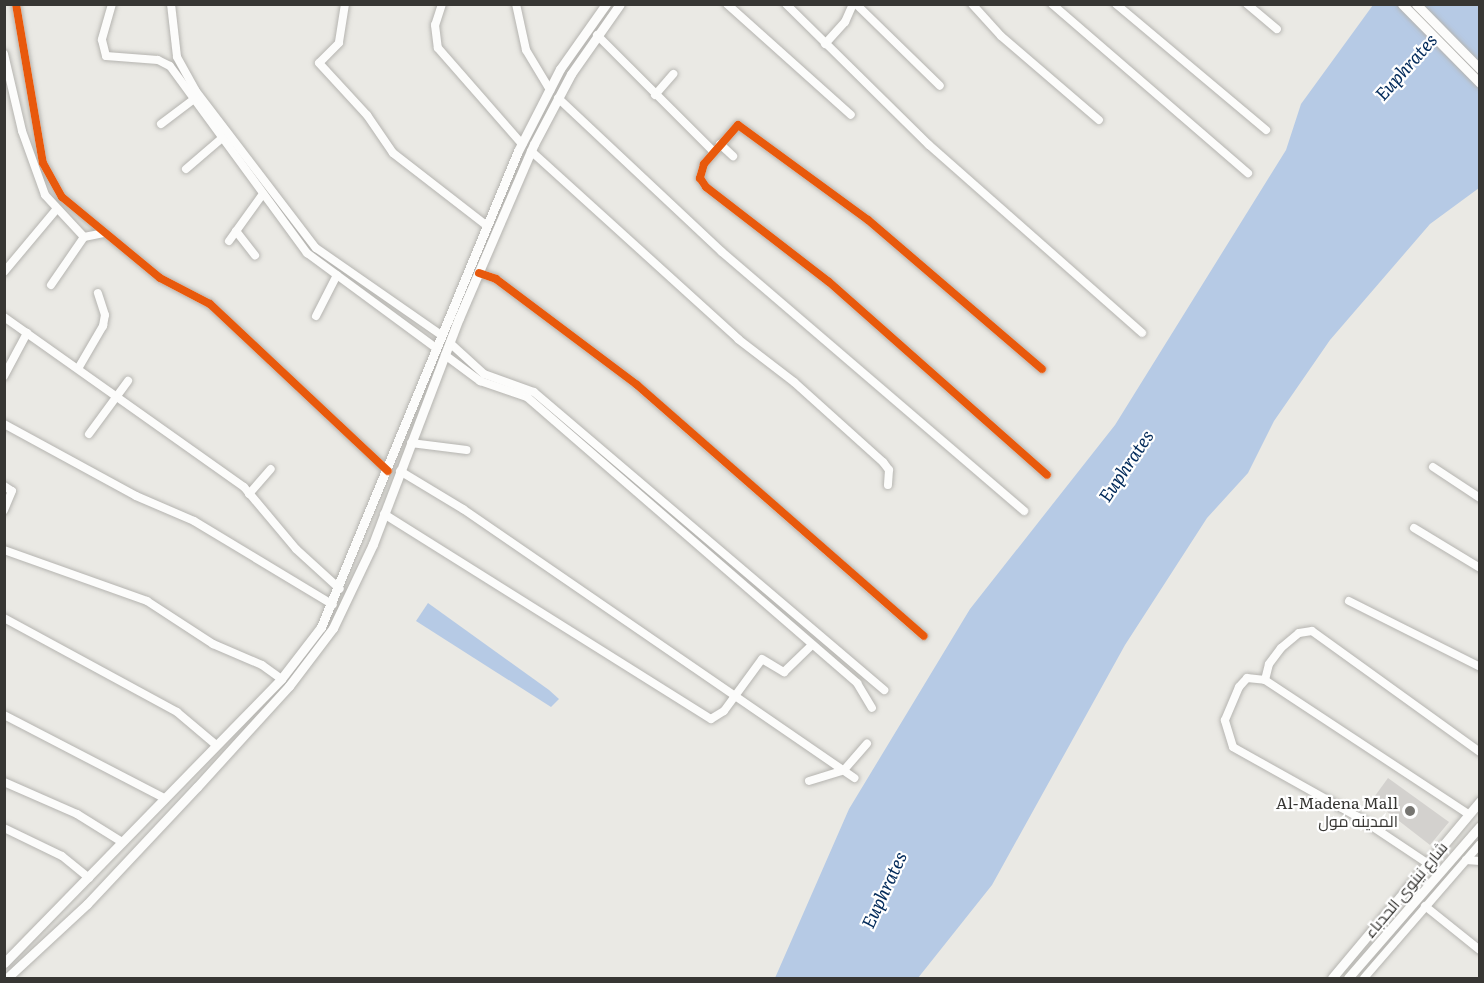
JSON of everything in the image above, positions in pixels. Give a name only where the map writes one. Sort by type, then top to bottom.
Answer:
[{"type":"main road","points":[[7,978],[87,904],[197,787],[315,654],[347,602],[384,514],[450,343],[478,265],[487,226],[522,144],[549,90],[606,4]]},
{"type":"main road","points":[[4,963],[281,679],[333,605],[441,335],[478,265],[558,98],[597,35],[620,4]]},
{"type":"main road","points":[[1402,4],[1479,83]]},
{"type":"main road","points":[[1416,4],[1479,69]]},
{"type":"main road","points":[[186,775],[197,787]]},
{"type":"main road","name":"شارع نينوى الحدباء","points":[[1332,978],[1479,801]]},
{"type":"main road","name":"شارع نينوى الحدباء","points":[[1348,978],[1479,826]]},
{"type":"street","points":[[16,4],[43,163],[62,197],[160,278],[210,304],[388,471]]},
{"type":"street","points":[[112,4],[102,40],[106,56],[159,60],[170,66],[262,195],[307,253],[436,348]]},
{"type":"street","points":[[171,4],[177,57],[195,90],[310,241],[342,270],[441,335]]},
{"type":"street","points":[[345,4],[339,43],[319,63],[367,115],[393,153],[487,226]]},
{"type":"street","points":[[442,4],[435,25],[438,48],[522,144]]},
{"type":"street","points":[[516,4],[526,50],[549,90]]},
{"type":"street","points":[[727,4],[851,115]]},
{"type":"street","points":[[786,4],[929,145],[1142,333]]},
{"type":"street","points":[[825,44],[845,22],[855,4],[940,86]]},
{"type":"street","points":[[972,4],[1001,36],[1099,120]]},
{"type":"street","points":[[1052,4],[1248,173]]},
{"type":"street","points":[[1116,4],[1266,130]]},
{"type":"street","points":[[1247,4],[1277,29]]},
{"type":"street","points":[[597,35],[714,152]]},
{"type":"street","points":[[5,59],[35,176],[55,211],[84,237]]},
{"type":"street","points":[[655,95],[673,74]]},
{"type":"street","points":[[558,98],[722,252],[1024,511]]},
{"type":"street","points":[[160,124],[194,100]]},
{"type":"street","points":[[1042,369],[877,227],[738,125],[720,144],[701,171],[706,187],[829,282],[1047,475]]},
{"type":"street","points":[[186,169],[221,139]]},
{"type":"street","points":[[720,144],[734,156]]},
{"type":"street","points":[[531,151],[738,339],[794,382],[883,462],[889,470],[888,484]]},
{"type":"street","points":[[229,241],[262,195]]},
{"type":"street","points":[[4,272],[55,211]]},
{"type":"street","points":[[237,231],[255,255]]},
{"type":"street","points":[[51,285],[84,237],[104,233]]},
{"type":"street","points":[[478,265],[637,385],[924,636]]},
{"type":"street","points":[[316,316],[337,275]]},
{"type":"street","points":[[79,367],[103,326],[105,315],[98,293]]},
{"type":"street","points":[[4,317],[79,367],[249,494],[296,549],[339,589]]},
{"type":"street","points":[[4,376],[27,333]]},
{"type":"street","points":[[450,343],[484,374],[534,392],[884,690]]},
{"type":"street","points":[[445,355],[480,381],[527,398],[857,683],[872,708]]},
{"type":"street","points":[[89,434],[120,398],[128,381]]},
{"type":"street","points":[[4,424],[136,496],[194,521],[333,605]]},
{"type":"street","points":[[411,443],[467,450]]},
{"type":"street","points":[[1433,467],[1479,498]]},
{"type":"street","points":[[249,494],[271,469]]},
{"type":"street","points":[[400,471],[463,509],[855,778]]},
{"type":"street","points":[[4,486],[12,491],[4,510]]},
{"type":"street","points":[[384,514],[711,719],[734,696],[762,659],[784,672],[812,645]]},
{"type":"street","points":[[1414,528],[1479,568]]},
{"type":"street","points":[[4,550],[147,601],[213,644],[262,665],[281,679]]},
{"type":"street","points":[[1349,601],[1479,666]]},
{"type":"street","points":[[4,618],[177,712],[216,744]]},
{"type":"street","points":[[1265,680],[1269,664],[1281,648],[1299,633],[1312,632],[1479,752]]},
{"type":"street","points":[[1428,863],[1358,817],[1233,747],[1225,720],[1232,696],[1247,678],[1265,680],[1468,814]]},
{"type":"street","points":[[4,715],[164,798]]},
{"type":"street","points":[[808,782],[844,770],[867,744]]},
{"type":"street","points":[[4,782],[77,814],[122,842]]},
{"type":"street","points":[[4,828],[62,856],[89,878]]},
{"type":"street","points":[[1364,978],[1479,844]]},
{"type":"street","points":[[1466,860],[1479,861]]},
{"type":"street","points":[[1425,906],[1479,950]]},
{"type":"water","name":"Euphrates","points":[[1373,5],[1479,5],[1479,188],[1430,224],[1330,340],[1274,421],[1248,473],[1207,518],[1125,645],[992,885],[918,978],[775,978],[849,809],[970,609],[1115,425],[1286,150],[1301,104]]},
{"type":"water","points":[[428,603],[559,699],[551,707],[416,621]]},
{"type":"building","name":"Al-Madena Mall المدينه مول","points":[[1388,778],[1449,822],[1430,845],[1372,800]]},
{"type":"cycle path","points":[[16,4],[43,163],[62,197],[160,278],[210,304],[388,471]]},
{"type":"cycle path","points":[[1042,369],[868,220],[738,125],[704,164],[700,178],[706,187],[829,282],[1047,475]]},
{"type":"cycle path","points":[[479,273],[496,279],[637,385],[924,636]]},
{"type":"place","name":"Al-Madena Mall المدينه مول","points":[[1410,811]]}]
